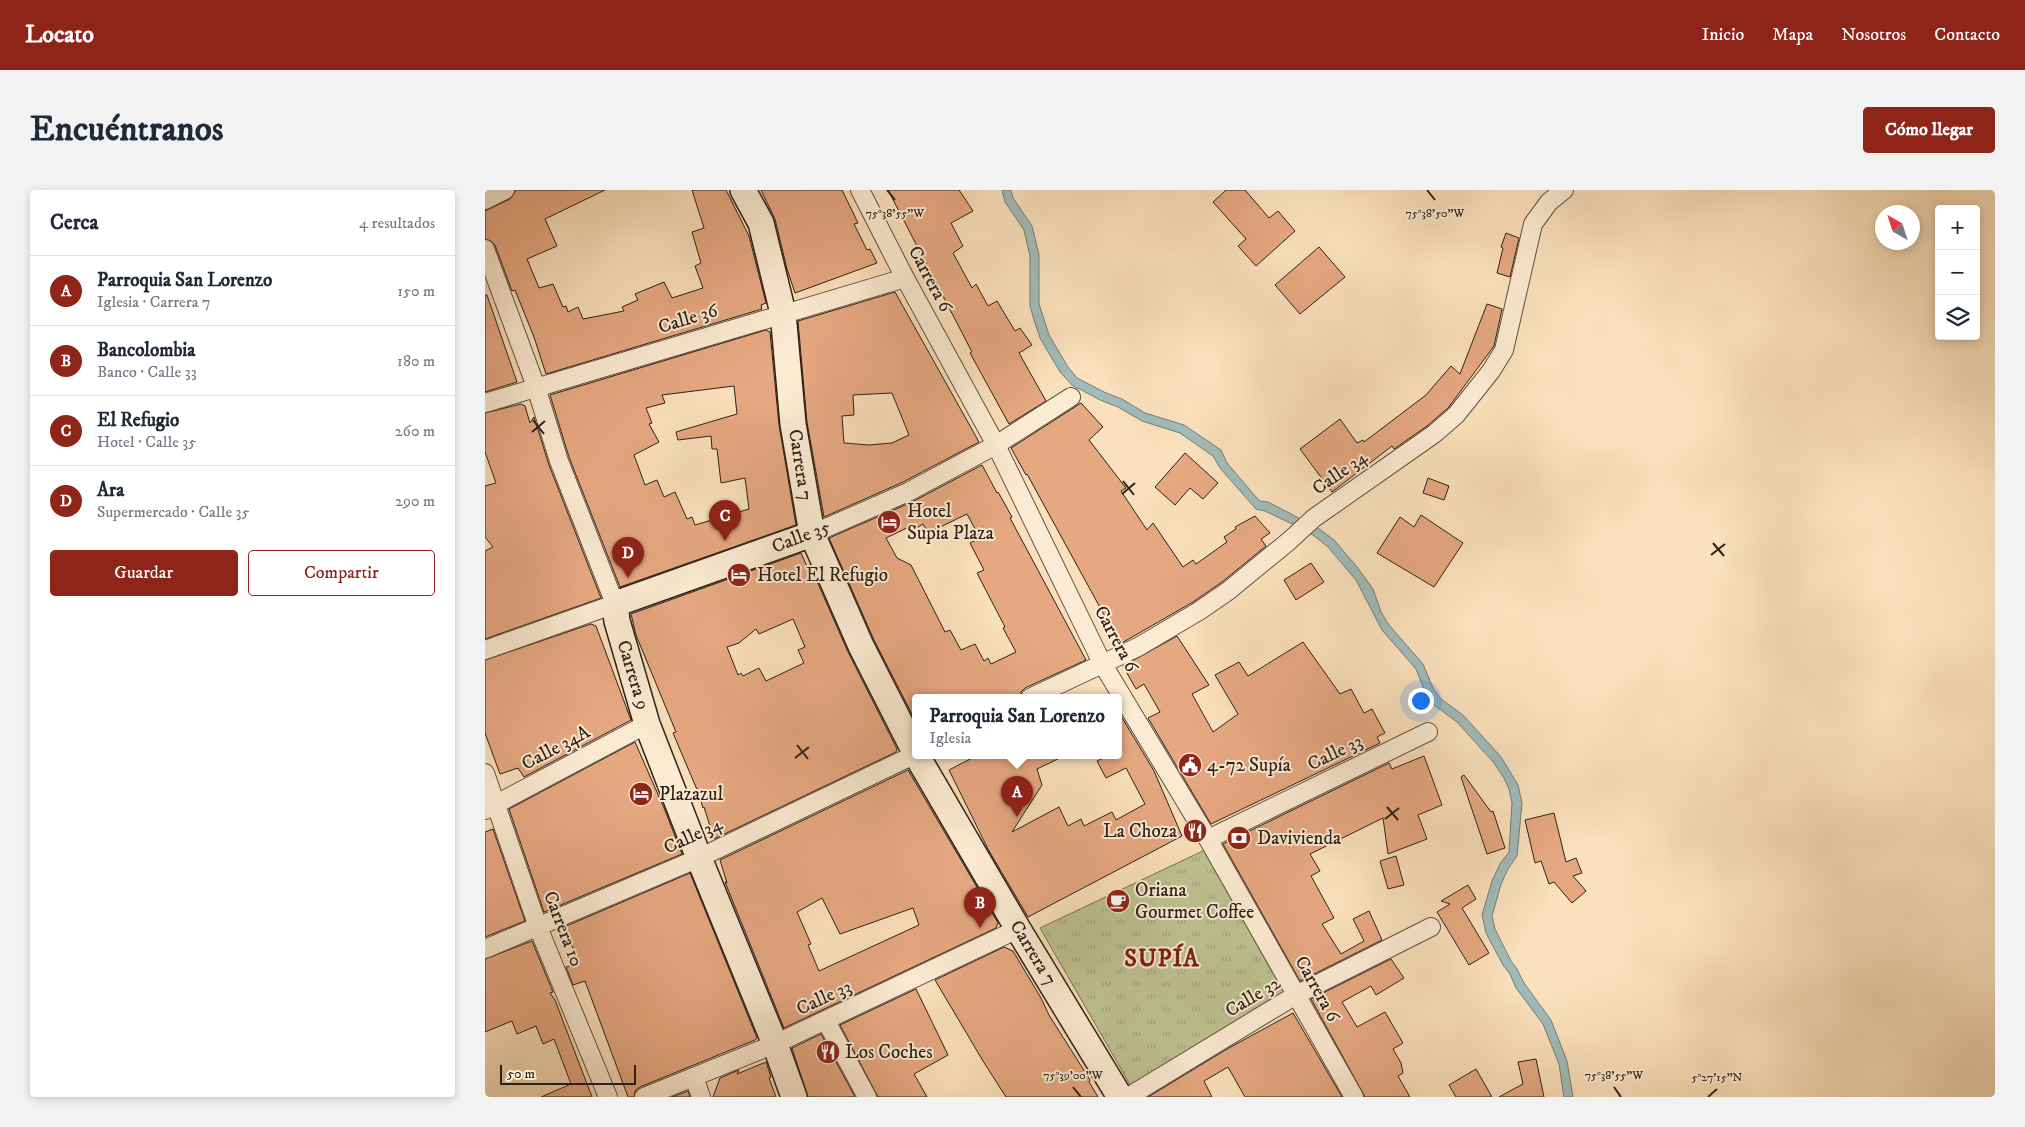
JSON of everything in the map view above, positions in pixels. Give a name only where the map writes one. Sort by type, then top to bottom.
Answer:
[{"type":"main road","name":"Carrera 7","points":[[743,190],[761,223],[783,313],[793,424],[812,534],[861,646],[912,746]]},
{"type":"main road","name":"Calle 35","points":[[615,604],[812,534]]},
{"type":"main road","name":"Carrera 9","points":[[615,604],[617,622],[647,724],[775,1044],[794,1097]]},
{"type":"main road","name":"Carrera 7","points":[[919,759],[1018,929],[1120,1097]]},
{"type":"street","points":[[485,200],[505,190]]},
{"type":"street","name":"Carrera 6","points":[[860,190],[905,278],[996,445],[1103,663],[1121,694]]},
{"type":"street","name":"Calle 34","points":[[1038,694],[1138,647],[1228,591],[1314,518],[1434,434],[1456,415],[1475,393],[1504,350],[1533,224],[1549,202],[1564,190]]},
{"type":"street","name":"Carrera 9","points":[[485,249],[536,387],[559,461],[615,604]]},
{"type":"street","name":"Calle 36","points":[[485,403],[905,278]]},
{"type":"street","name":"Calle 35","points":[[812,534],[908,492],[996,445],[1071,397]]},
{"type":"street","name":"Calle 35","points":[[485,650],[615,604]]},
{"type":"street","name":"Carrera 6","points":[[1122,695],[1208,839],[1353,1097]]},
{"type":"street","name":"Calle 34A","points":[[491,807],[647,724]]},
{"type":"street","name":"Calle 33","points":[[1208,839],[1428,732]]},
{"type":"street","name":"Calle 34","points":[[485,949],[699,858],[912,756]]},
{"type":"street","name":"Carrera 10","points":[[485,773],[491,807],[608,1097]]},
{"type":"street","name":"Calle 32","points":[[1128,1097],[1296,995],[1431,927]]},
{"type":"street","name":"Calle 33","points":[[644,1097],[775,1044],[1018,929]]},
{"type":"street","points":[[826,1021],[867,1097]]},
{"type":"street","points":[[693,1077],[701,1097]]},
{"type":"green space","points":[[1207,849],[1287,993],[1132,1088],[1040,928]]},
{"type":"water","points":[[1002,190],[1011,190],[1013,198],[1032,226],[1039,255],[1039,304],[1049,335],[1068,367],[1077,378],[1122,399],[1145,413],[1184,425],[1221,450],[1227,463],[1260,501],[1268,502],[1318,528],[1334,540],[1373,589],[1381,612],[1389,625],[1423,664],[1433,688],[1441,699],[1463,715],[1501,757],[1518,785],[1522,803],[1517,856],[1501,884],[1492,916],[1495,929],[1511,961],[1524,983],[1551,1020],[1567,1061],[1573,1097],[1564,1097],[1559,1064],[1543,1024],[1516,988],[1510,974],[1503,965],[1486,933],[1482,915],[1492,881],[1500,864],[1509,852],[1512,803],[1504,778],[1494,763],[1457,722],[1434,705],[1425,692],[1416,669],[1382,630],[1356,580],[1328,547],[1313,535],[1265,511],[1256,509],[1220,468],[1213,456],[1180,433],[1142,421],[1118,407],[1100,400],[1072,385],[1060,372],[1040,338],[1034,320],[1030,306],[1030,256],[1024,230],[1005,202]]},
{"type":"building","points":[[516,190],[605,190],[545,219],[557,246],[527,259],[539,288],[553,284],[563,307],[566,306],[568,312],[578,307],[583,319],[624,311],[622,307],[638,300],[635,294],[664,282],[672,298],[703,288],[695,266],[701,263],[692,232],[704,228],[692,190],[726,190],[749,236],[766,303],[761,305],[762,309],[546,374],[534,337],[515,290],[512,291],[495,245],[485,239],[485,211],[510,199]]},
{"type":"building","points":[[761,190],[842,190],[858,223],[854,224],[867,250],[870,249],[877,263],[795,293],[775,219]]},
{"type":"building","points":[[888,190],[959,190],[973,211],[951,223],[963,246],[953,253],[972,288],[976,284],[988,306],[997,301],[1015,331],[1020,328],[1032,345],[1019,353],[1046,401],[1009,424],[970,353],[972,352]]},
{"type":"building","points":[[1226,190],[1245,190],[1269,218],[1278,211],[1295,231],[1256,266],[1238,246],[1246,239],[1213,202]]},
{"type":"building","points":[[1506,233],[1519,238],[1510,277],[1497,273],[1503,248],[1501,247]]},
{"type":"building","points":[[1319,247],[1345,277],[1300,314],[1275,285]]},
{"type":"building","points":[[895,292],[979,442],[903,482],[824,517],[807,422],[798,321]],"holes":[[[892,393],[909,435],[892,443],[869,445],[844,443],[842,416],[854,415],[853,395]]]},
{"type":"building","points":[[485,295],[487,295],[517,382],[485,392]]},
{"type":"building","points":[[1487,304],[1502,309],[1494,346],[1448,408],[1427,426],[1394,449],[1392,446],[1332,492],[1300,449],[1340,419],[1357,443],[1363,440],[1364,442],[1426,395],[1451,366],[1460,374]]},
{"type":"building","points":[[766,330],[770,332],[779,425],[796,525],[620,587],[569,457],[550,395]],"holes":[[[734,386],[737,414],[676,432],[678,440],[711,436],[712,449],[717,449],[721,483],[745,478],[749,509],[695,525],[692,517],[687,519],[675,492],[664,497],[657,480],[645,485],[634,455],[659,442],[649,424],[652,423],[646,408],[665,403],[662,395]]]},
{"type":"building","points":[[1081,403],[1103,427],[1089,440],[1126,488],[1121,491],[1147,530],[1153,523],[1183,567],[1193,560],[1196,564],[1227,542],[1224,537],[1236,529],[1235,527],[1255,516],[1270,533],[1261,539],[1266,546],[1222,582],[1193,602],[1120,644],[1011,448]]},
{"type":"building","points":[[521,404],[525,406],[530,423],[534,417],[549,465],[601,598],[485,639],[485,551],[493,547],[485,537],[485,486],[496,483],[485,452],[485,413]]},
{"type":"building","points":[[1185,453],[1218,483],[1203,499],[1190,488],[1175,505],[1155,487]]},
{"type":"building","points":[[982,465],[1012,517],[1010,518],[1086,660],[1025,688],[1021,694],[912,694],[912,714],[874,640],[829,538],[912,502]],"holes":[[[967,514],[980,538],[970,543],[984,570],[977,573],[1016,652],[991,664],[988,658],[984,661],[975,644],[961,650],[950,630],[945,632],[911,565],[897,558],[886,538],[913,525],[915,529],[923,524],[928,533]]]},
{"type":"building","points":[[1428,478],[1449,486],[1444,500],[1423,493]]},
{"type":"building","points":[[1421,515],[1463,543],[1434,587],[1377,553],[1400,517],[1414,527]]},
{"type":"building","points":[[801,553],[810,573],[812,570],[848,652],[897,749],[896,752],[714,839],[704,807],[673,733],[676,732],[636,635],[631,614]],"holes":[[[793,619],[805,647],[798,650],[804,663],[766,681],[759,668],[743,676],[741,673],[738,675],[727,647],[739,643],[756,629],[759,634]]]},
{"type":"building","points":[[1311,563],[1324,582],[1296,600],[1284,580]]},
{"type":"building","points":[[591,624],[596,626],[631,720],[524,777],[518,768],[500,774],[485,733],[485,660]]},
{"type":"building","points":[[1177,636],[1209,685],[1192,694],[1213,732],[1238,714],[1215,675],[1239,662],[1248,676],[1303,642],[1340,694],[1351,689],[1364,713],[1372,709],[1385,733],[1377,737],[1380,743],[1211,824],[1148,718],[1160,712],[1144,684],[1136,689],[1123,666]]},
{"type":"building","points":[[1122,718],[1154,771],[1182,836],[1028,917],[988,849],[949,770],[970,759],[1058,759],[1037,769],[1042,785],[1012,832],[1059,807],[1068,826],[1081,819],[1084,826],[1112,812],[1116,820],[1145,804],[1126,768],[1106,778],[1097,761],[1101,759],[1122,759]]},
{"type":"building","points":[[635,742],[682,854],[544,912],[509,809]]},
{"type":"building","points":[[1424,756],[1442,805],[1418,815],[1427,839],[1388,854],[1383,818],[1310,854],[1320,871],[1311,876],[1334,918],[1322,924],[1341,954],[1364,941],[1353,919],[1369,911],[1382,940],[1300,981],[1223,844],[1389,763],[1392,769]]},
{"type":"building","points":[[908,770],[998,923],[996,928],[784,1028],[725,882],[727,883],[720,860]],"holes":[[[822,898],[840,934],[913,908],[919,925],[819,971],[808,945],[811,944],[797,912]]]},
{"type":"building","points":[[1464,775],[1491,812],[1493,811],[1505,848],[1487,854],[1461,777]]},
{"type":"building","points":[[1554,813],[1566,862],[1576,858],[1582,873],[1573,876],[1586,891],[1572,903],[1554,882],[1549,884],[1541,861],[1535,863],[1525,820]]},
{"type":"building","points":[[493,829],[525,921],[485,937],[485,832]]},
{"type":"building","points":[[1396,856],[1404,885],[1388,889],[1380,861]]},
{"type":"building","points":[[690,873],[757,1038],[640,1087],[635,1091],[634,1097],[628,1097],[585,981],[573,985],[566,967],[579,963],[564,927]]},
{"type":"building","points":[[1468,885],[1476,899],[1462,908],[1489,953],[1469,965],[1437,912],[1450,904],[1441,901]]},
{"type":"building","points":[[532,941],[553,992],[550,993],[555,1000],[592,1097],[541,1097],[571,1084],[554,1039],[543,1044],[536,1026],[517,1034],[512,1021],[485,1032],[485,959]]},
{"type":"building","points":[[1004,947],[1013,951],[1049,1015],[1090,1080],[1089,1082],[1098,1097],[1006,1097],[983,1061],[935,980]]},
{"type":"building","points":[[1391,959],[1404,978],[1376,995],[1371,986],[1342,1002],[1357,1027],[1385,1012],[1403,1043],[1393,1049],[1401,1063],[1403,1073],[1398,1076],[1410,1097],[1365,1097],[1311,999]]},
{"type":"building","points":[[916,989],[948,1055],[914,1074],[927,1097],[878,1097],[840,1025]]},
{"type":"building","points":[[1293,1013],[1342,1097],[1245,1097],[1228,1067],[1204,1081],[1212,1097],[1148,1097],[1227,1049]]},
{"type":"building","points":[[821,1034],[855,1097],[808,1097],[792,1048]]},
{"type":"building","points":[[1536,1059],[1544,1097],[1499,1097],[1523,1084],[1518,1062]]},
{"type":"building","points":[[766,1062],[771,1077],[769,1078],[776,1097],[713,1097],[720,1078],[739,1070],[737,1074]]},
{"type":"building","points":[[1476,1069],[1492,1097],[1456,1097],[1449,1085]]},
{"type":"building","points":[[688,1091],[690,1097],[672,1097]]},
{"type":"place","name":"Hotel Supia Plaza","points":[[889,522]]},
{"type":"place","name":"El Refugio","points":[[725,541]]},
{"type":"place","name":"Hotel El Refugio","points":[[739,575]]},
{"type":"place","name":"Ara","points":[[628,578]]},
{"type":"place","name":"4-72 Supía","points":[[1190,765]]},
{"type":"place","name":"Plazazul","points":[[641,794]]},
{"type":"place","name":"Parroquia San Lorenzo","points":[[1017,817]]},
{"type":"place","name":"La Choza","points":[[1195,831]]},
{"type":"place","name":"Davivienda","points":[[1239,838]]},
{"type":"place","name":"Oriana Gourmet Coffee","points":[[1118,901]]},
{"type":"place","name":"Bancolombia","points":[[980,928]]},
{"type":"place","name":"Los Coches","points":[[828,1052]]},
{"type":"district","name":"SUPÍA","points":[[1162,959]]}]
